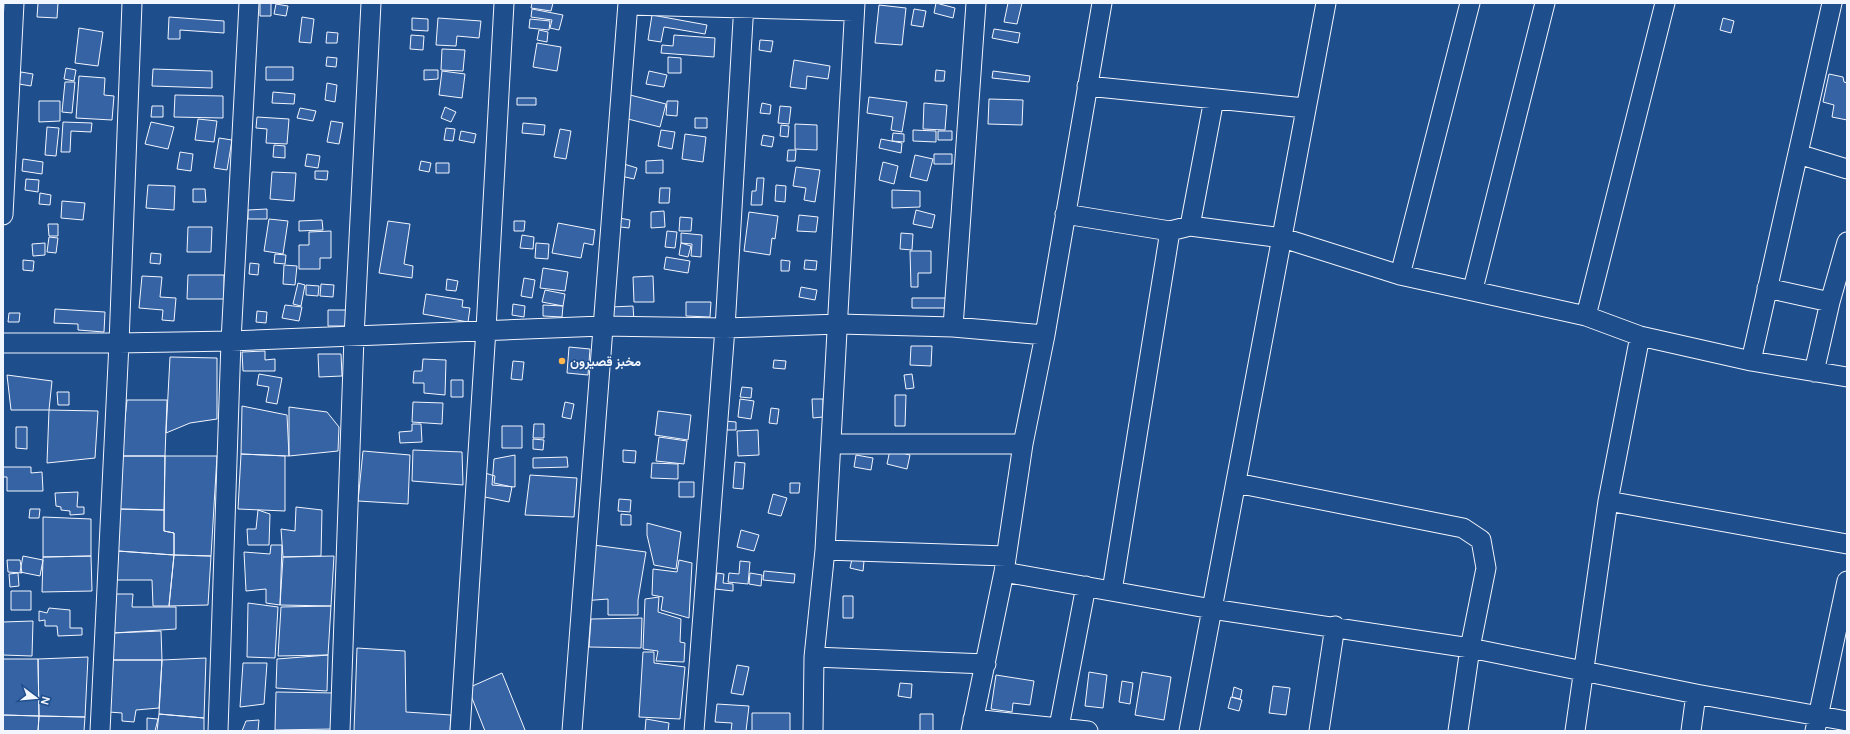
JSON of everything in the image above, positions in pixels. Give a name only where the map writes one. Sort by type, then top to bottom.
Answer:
[{"type":"street","points":[[3,215],[14,3]]},
{"type":"street","points":[[100,731],[119,343],[132,3]]},
{"type":"street","points":[[218,731],[231,340],[250,3]]},
{"type":"street","points":[[340,731],[354,337],[371,3]]},
{"type":"street","points":[[460,731],[486,329],[504,3]]},
{"type":"street","points":[[952,326],[976,3]]},
{"type":"street","points":[[1088,731],[1060,727],[972,725],[986,664],[1005,564],[1023,444],[1045,335],[1102,3]]},
{"type":"street","points":[[1189,731],[1283,238],[1305,108],[1326,3]]},
{"type":"street","points":[[1400,274],[1470,3]]},
{"type":"street","points":[[1473,289],[1545,3]]},
{"type":"street","points":[[1586,316],[1665,3]]},
{"type":"street","points":[[1751,361],[1766,288],[1832,3]]},
{"type":"street","points":[[572,731],[628,4],[855,7],[826,550],[814,657],[813,731]]},
{"type":"street","points":[[694,731],[725,328],[744,5]]},
{"type":"street","points":[[1087,86],[1305,108]]},
{"type":"street","points":[[1190,226],[1214,99]]},
{"type":"street","points":[[1798,154],[1847,169]]},
{"type":"street","points":[[1066,214],[1170,231],[1190,226],[1283,238],[1400,274],[1473,289],[1586,316],[1640,336],[1751,361],[1847,377]]},
{"type":"street","points":[[1112,591],[1170,231]]},
{"type":"street","points":[[1814,372],[1830,302],[1847,242]]},
{"type":"street","points":[[1766,288],[1830,302]]},
{"type":"street","points":[[3,343],[119,343],[354,337],[486,329],[602,326],[725,328],[839,324],[952,326],[1045,335]]},
{"type":"street","points":[[1575,731],[1608,501],[1640,336]]},
{"type":"street","points":[[831,444],[1023,444]]},
{"type":"street","points":[[1236,483],[1463,528],[1481,540],[1486,568],[1470,648],[1458,731]]},
{"type":"street","points":[[1608,501],[1847,544]]},
{"type":"street","points":[[826,550],[1005,564],[1086,586],[1112,591],[1212,609],[1335,626],[1470,648],[1584,670],[1696,694],[1817,724],[1847,721]]},
{"type":"street","points":[[1817,724],[1847,581]]},
{"type":"street","points":[[1060,727],[1086,586]]},
{"type":"street","points":[[1319,731],[1335,626]]},
{"type":"street","points":[[814,657],[986,664]]},
{"type":"street","points":[[1691,731],[1696,694]]},
{"type":"building","points":[[38,3],[58,3],[57,18],[37,17]]},
{"type":"building","points":[[260,3],[271,3],[271,16],[260,16]]},
{"type":"building","points":[[532,3],[553,3],[551,11],[531,8]]},
{"type":"building","points":[[936,3],[955,8],[953,18],[934,13]]},
{"type":"building","points":[[1008,3],[1022,3],[1017,24],[1004,22]]},
{"type":"building","points":[[276,4],[288,6],[286,16],[274,14]]},
{"type":"building","points":[[879,5],[906,8],[902,45],[875,43]]},
{"type":"building","points":[[532,9],[563,15],[559,30],[550,28],[552,20],[531,17]]},
{"type":"building","points":[[914,9],[926,11],[923,27],[911,25]]},
{"type":"building","points":[[652,15],[707,25],[705,34],[664,27],[661,42],[648,40]]},
{"type":"building","points":[[169,17],[224,21],[224,33],[180,30],[180,39],[168,39]]},
{"type":"building","points":[[302,17],[314,19],[311,43],[299,42]]},
{"type":"building","points":[[412,18],[428,19],[428,31],[412,30]]},
{"type":"building","points":[[438,18],[481,21],[479,38],[457,36],[456,46],[436,45]]},
{"type":"building","points":[[1723,18],[1734,21],[1731,33],[1720,30]]},
{"type":"building","points":[[530,19],[550,21],[549,30],[529,28]]},
{"type":"building","points":[[79,28],[103,32],[98,66],[75,63]]},
{"type":"building","points":[[994,29],[1020,33],[1018,43],[992,38]]},
{"type":"building","points":[[539,30],[548,32],[547,42],[537,40]]},
{"type":"building","points":[[327,32],[338,33],[337,43],[326,43]]},
{"type":"building","points":[[411,35],[424,36],[423,50],[410,49]]},
{"type":"building","points":[[674,35],[715,38],[714,57],[661,53],[662,45],[673,46]]},
{"type":"building","points":[[760,40],[773,41],[771,52],[759,50]]},
{"type":"building","points":[[537,43],[561,47],[557,71],[533,67]]},
{"type":"building","points":[[442,49],[465,50],[463,71],[441,70]]},
{"type":"building","points":[[327,57],[337,58],[336,67],[326,66]]},
{"type":"building","points":[[668,57],[681,58],[681,73],[668,73]]},
{"type":"building","points":[[794,60],[830,66],[828,79],[807,76],[806,89],[790,87]]},
{"type":"building","points":[[266,67],[293,67],[293,80],[266,80]]},
{"type":"building","points":[[66,68],[76,70],[74,81],[64,79]]},
{"type":"building","points":[[153,69],[212,71],[212,88],[152,86]]},
{"type":"building","points":[[424,70],[438,70],[438,79],[424,80]]},
{"type":"building","points":[[936,70],[945,71],[944,81],[935,81]]},
{"type":"building","points":[[442,71],[465,74],[462,98],[439,95]]},
{"type":"building","points":[[649,71],[667,75],[664,87],[646,84]]},
{"type":"building","points":[[993,71],[1030,76],[1029,82],[992,78]]},
{"type":"building","points":[[21,72],[33,74],[31,86],[19,84]]},
{"type":"building","points":[[1829,74],[1843,77],[1844,82],[1847,83],[1847,120],[1832,117],[1834,105],[1823,102]]},
{"type":"building","points":[[79,76],[105,78],[104,95],[114,96],[112,120],[76,118]]},
{"type":"building","points":[[65,82],[75,82],[72,113],[62,112]]},
{"type":"building","points":[[327,83],[337,85],[335,102],[325,100]]},
{"type":"building","points":[[273,92],[295,94],[294,104],[272,103]]},
{"type":"building","points":[[175,95],[223,96],[223,118],[174,117]]},
{"type":"building","points":[[630,95],[666,104],[660,127],[624,118]]},
{"type":"building","points":[[869,97],[907,102],[902,132],[891,130],[893,117],[867,113]]},
{"type":"building","points":[[517,98],[536,98],[536,105],[517,105]]},
{"type":"building","points":[[989,99],[1023,100],[1022,125],[988,124]]},
{"type":"building","points":[[39,101],[60,101],[60,121],[39,122]]},
{"type":"building","points":[[667,101],[678,101],[677,116],[666,115]]},
{"type":"building","points":[[762,103],[771,105],[770,114],[760,113]]},
{"type":"building","points":[[924,103],[947,105],[945,130],[923,129]]},
{"type":"building","points":[[152,106],[163,106],[163,117],[151,117]]},
{"type":"building","points":[[780,106],[791,107],[789,124],[778,123]]},
{"type":"building","points":[[445,107],[456,112],[451,122],[441,118]]},
{"type":"building","points":[[300,108],[316,111],[313,121],[297,118]]},
{"type":"building","points":[[257,117],[289,119],[287,144],[266,143],[267,129],[256,128]]},
{"type":"building","points":[[695,118],[707,118],[707,128],[695,128]]},
{"type":"building","points":[[198,119],[217,121],[214,142],[195,140]]},
{"type":"building","points":[[331,121],[343,123],[339,144],[327,142]]},
{"type":"building","points":[[63,122],[92,123],[91,132],[71,131],[70,152],[61,152]]},
{"type":"building","points":[[151,122],[174,127],[168,149],[145,144]]},
{"type":"building","points":[[523,123],[545,125],[544,135],[522,133]]},
{"type":"building","points":[[795,124],[817,125],[817,150],[795,149]]},
{"type":"building","points":[[781,125],[789,126],[788,137],[780,136]]},
{"type":"building","points":[[47,127],[59,128],[56,156],[45,155]]},
{"type":"building","points":[[446,128],[455,129],[453,141],[444,140]]},
{"type":"building","points":[[560,129],[571,131],[566,159],[554,157]]},
{"type":"building","points":[[661,130],[675,132],[672,149],[658,146]]},
{"type":"building","points":[[913,130],[936,131],[936,142],[913,141]]},
{"type":"building","points":[[461,131],[476,134],[474,143],[459,140]]},
{"type":"building","points":[[938,131],[952,131],[952,140],[938,140]]},
{"type":"building","points":[[893,133],[904,134],[904,142],[892,141]]},
{"type":"building","points":[[685,134],[706,137],[703,162],[682,159]]},
{"type":"building","points":[[763,135],[774,137],[772,147],[761,145]]},
{"type":"building","points":[[219,138],[232,140],[227,170],[214,168]]},
{"type":"building","points":[[881,139],[902,143],[901,153],[879,148]]},
{"type":"building","points":[[274,145],[285,146],[285,158],[273,157]]},
{"type":"building","points":[[788,150],[796,150],[795,161],[787,161]]},
{"type":"building","points":[[180,152],[193,154],[191,171],[177,169]]},
{"type":"building","points":[[307,154],[320,156],[318,168],[305,166]]},
{"type":"building","points":[[934,154],[952,154],[952,164],[934,164]]},
{"type":"building","points":[[915,155],[933,159],[927,181],[910,177]]},
{"type":"building","points":[[23,159],[43,162],[42,174],[22,171]]},
{"type":"building","points":[[663,160],[663,173],[646,173],[646,161]]},
{"type":"building","points":[[421,161],[431,163],[429,172],[419,170]]},
{"type":"building","points":[[883,162],[898,166],[894,184],[879,180]]},
{"type":"building","points":[[436,163],[449,163],[449,173],[436,173]]},
{"type":"building","points":[[624,164],[637,168],[634,179],[621,176]]},
{"type":"building","points":[[796,167],[820,170],[815,202],[804,200],[806,188],[793,186]]},
{"type":"building","points":[[315,171],[328,171],[327,180],[315,179]]},
{"type":"building","points":[[272,172],[296,173],[294,201],[270,199]]},
{"type":"building","points":[[757,178],[764,178],[762,205],[751,205],[752,191],[756,191]]},
{"type":"building","points":[[26,179],[39,180],[38,192],[25,190]]},
{"type":"building","points":[[148,185],[175,186],[174,210],[146,208]]},
{"type":"building","points":[[776,185],[786,186],[785,202],[775,201]]},
{"type":"building","points":[[660,188],[670,188],[669,203],[659,203]]},
{"type":"building","points":[[193,189],[205,189],[206,202],[193,202]]},
{"type":"building","points":[[892,190],[920,191],[920,207],[892,208]]},
{"type":"building","points":[[40,193],[51,195],[50,205],[39,204]]},
{"type":"building","points":[[62,201],[85,203],[83,220],[61,218]]},
{"type":"building","points":[[267,209],[267,219],[248,219],[248,210]]},
{"type":"building","points":[[916,210],[935,215],[932,228],[913,224]]},
{"type":"building","points":[[664,211],[665,227],[651,228],[651,212]]},
{"type":"building","points":[[749,212],[778,216],[775,239],[772,238],[770,255],[744,251]]},
{"type":"building","points":[[799,215],[818,217],[816,232],[797,231]]},
{"type":"building","points":[[614,217],[630,220],[629,228],[613,226]]},
{"type":"building","points":[[680,217],[692,218],[691,231],[679,231]]},
{"type":"building","points":[[269,219],[288,221],[283,254],[264,251]]},
{"type":"building","points":[[322,220],[323,230],[299,231],[299,221]]},
{"type":"building","points":[[388,221],[410,224],[404,264],[413,266],[412,278],[379,273]]},
{"type":"building","points":[[514,221],[525,221],[524,231],[514,231]]},
{"type":"building","points":[[558,223],[595,230],[593,245],[584,243],[581,258],[552,253]]},
{"type":"building","points":[[48,224],[58,224],[58,236],[49,236]]},
{"type":"building","points":[[188,227],[212,227],[211,252],[187,252]]},
{"type":"building","points":[[331,231],[331,258],[320,258],[320,269],[299,269],[299,245],[309,245],[309,232]]},
{"type":"building","points":[[667,231],[677,232],[675,248],[665,247]]},
{"type":"building","points":[[681,233],[702,235],[701,257],[691,256],[692,244],[681,243]]},
{"type":"building","points":[[901,233],[913,234],[912,250],[900,249]]},
{"type":"building","points":[[522,235],[534,237],[533,249],[520,248]]},
{"type":"building","points":[[49,237],[58,238],[56,253],[47,252]]},
{"type":"building","points":[[45,243],[45,255],[33,256],[32,244]]},
{"type":"building","points":[[536,243],[549,244],[548,259],[535,258]]},
{"type":"building","points":[[681,243],[691,246],[688,257],[679,255]]},
{"type":"building","points":[[910,251],[931,251],[931,273],[918,273],[918,287],[911,287]]},
{"type":"building","points":[[151,253],[161,254],[160,264],[150,263]]},
{"type":"building","points":[[275,254],[286,255],[285,264],[274,263]]},
{"type":"building","points":[[666,257],[690,261],[688,273],[664,269]]},
{"type":"building","points":[[23,260],[34,261],[33,271],[23,270]]},
{"type":"building","points":[[781,260],[790,261],[789,271],[781,271]]},
{"type":"building","points":[[805,260],[817,261],[816,270],[804,269]]},
{"type":"building","points":[[250,263],[259,264],[258,275],[249,274]]},
{"type":"building","points":[[284,265],[297,266],[295,285],[283,284]]},
{"type":"building","points":[[543,268],[568,272],[565,291],[540,288]]},
{"type":"building","points":[[188,275],[224,275],[224,299],[187,299]]},
{"type":"building","points":[[142,276],[162,277],[160,297],[176,298],[174,321],[162,320],[163,310],[139,308]]},
{"type":"building","points":[[653,276],[654,302],[634,302],[633,277]]},
{"type":"building","points":[[524,278],[535,280],[532,298],[521,296]]},
{"type":"building","points":[[447,279],[458,281],[456,291],[446,290]]},
{"type":"building","points":[[298,283],[305,285],[301,306],[293,304]]},
{"type":"building","points":[[321,284],[334,285],[333,297],[320,296]]},
{"type":"building","points":[[306,285],[319,286],[318,296],[306,295]]},
{"type":"building","points":[[801,287],[817,290],[815,300],[799,297]]},
{"type":"building","points":[[545,290],[565,294],[563,306],[542,302]]},
{"type":"building","points":[[426,294],[463,300],[462,307],[470,308],[468,322],[423,314]]},
{"type":"building","points":[[912,298],[946,298],[946,308],[912,308]]},
{"type":"building","points":[[686,302],[711,302],[710,317],[686,316]]},
{"type":"building","points":[[513,304],[525,306],[524,317],[512,315]]},
{"type":"building","points":[[285,305],[302,307],[299,321],[282,318]]},
{"type":"building","points":[[543,305],[563,306],[562,317],[543,316]]},
{"type":"building","points":[[633,306],[634,321],[612,322],[611,307]]},
{"type":"building","points":[[55,309],[105,312],[104,332],[78,330],[78,324],[54,323]]},
{"type":"building","points":[[328,310],[346,310],[346,326],[328,326]]},
{"type":"building","points":[[257,311],[267,312],[266,323],[256,322]]},
{"type":"building","points":[[9,313],[20,313],[19,322],[8,322]]},
{"type":"building","points":[[911,346],[932,346],[931,366],[910,365]]},
{"type":"building","points":[[569,347],[590,349],[588,375],[567,373]]},
{"type":"building","points":[[265,351],[265,360],[275,359],[275,371],[243,371],[242,352]]},
{"type":"building","points":[[318,354],[341,354],[342,376],[319,377]]},
{"type":"building","points":[[170,357],[217,358],[217,419],[190,423],[166,433]]},
{"type":"building","points":[[423,359],[446,360],[445,395],[424,393],[424,383],[413,383],[414,371],[422,371]]},
{"type":"building","points":[[774,360],[786,361],[785,369],[773,368]]},
{"type":"building","points":[[513,361],[524,362],[522,380],[511,379]]},
{"type":"building","points":[[259,374],[282,378],[277,404],[266,402],[269,387],[257,385]]},
{"type":"building","points":[[912,374],[914,388],[906,389],[904,375]]},
{"type":"building","points":[[7,375],[52,381],[49,410],[11,410]]},
{"type":"building","points":[[451,380],[463,380],[463,397],[451,397]]},
{"type":"building","points":[[742,387],[752,388],[751,398],[740,397]]},
{"type":"building","points":[[57,392],[69,392],[69,405],[58,405]]},
{"type":"building","points":[[895,395],[906,395],[905,426],[895,426]]},
{"type":"building","points":[[740,399],[754,401],[751,419],[738,417]]},
{"type":"building","points":[[812,399],[823,399],[823,417],[813,418]]},
{"type":"building","points":[[127,400],[167,400],[165,456],[121,456]]},
{"type":"building","points":[[413,402],[443,403],[442,424],[412,422]]},
{"type":"building","points":[[565,402],[574,404],[571,419],[562,417]]},
{"type":"building","points":[[242,406],[287,415],[289,456],[241,454]]},
{"type":"building","points":[[289,407],[327,412],[339,427],[338,451],[289,456]]},
{"type":"building","points":[[771,408],[779,409],[777,424],[769,423]]},
{"type":"building","points":[[49,410],[98,411],[95,458],[47,463]]},
{"type":"building","points":[[658,411],[691,415],[688,440],[655,435]]},
{"type":"building","points":[[725,421],[736,422],[736,430],[725,430]]},
{"type":"building","points":[[412,424],[421,424],[422,442],[400,443],[399,432],[412,431]]},
{"type":"building","points":[[534,424],[544,424],[544,438],[533,438]]},
{"type":"building","points":[[502,426],[522,426],[522,448],[502,448]]},
{"type":"building","points":[[16,427],[27,427],[27,449],[16,448]]},
{"type":"building","points":[[758,430],[759,455],[738,456],[737,431]]},
{"type":"building","points":[[659,437],[687,441],[684,464],[656,461]]},
{"type":"building","points":[[533,439],[544,440],[543,450],[533,449]]},
{"type":"building","points":[[413,450],[462,452],[463,485],[412,481]]},
{"type":"building","points":[[623,450],[636,451],[635,463],[623,462]]},
{"type":"building","points":[[890,450],[910,455],[907,469],[887,464]]},
{"type":"building","points":[[363,451],[410,455],[408,504],[358,501]]},
{"type":"building","points":[[241,454],[285,456],[285,511],[238,509]]},
{"type":"building","points":[[515,455],[515,487],[492,485],[494,459]]},
{"type":"building","points":[[856,455],[873,458],[871,470],[854,467]]},
{"type":"building","points":[[121,456],[165,456],[164,510],[119,509]]},
{"type":"building","points":[[165,456],[217,456],[211,556],[174,555],[174,533],[164,531]]},
{"type":"building","points":[[567,457],[568,467],[533,468],[533,458]]},
{"type":"building","points":[[735,462],[745,463],[743,489],[733,488]]},
{"type":"building","points":[[652,463],[678,464],[678,479],[651,478]]},
{"type":"building","points":[[3,467],[31,467],[31,473],[42,472],[43,491],[7,491],[7,477],[3,477]]},
{"type":"building","points":[[485,473],[495,476],[494,483],[512,487],[509,502],[480,496]]},
{"type":"building","points":[[530,475],[577,478],[574,517],[525,515]]},
{"type":"building","points":[[679,482],[694,482],[694,497],[679,497]]},
{"type":"building","points":[[790,483],[800,483],[799,493],[790,493]]},
{"type":"building","points":[[78,492],[77,507],[84,507],[84,514],[70,515],[70,511],[61,510],[61,507],[56,506],[55,493]]},
{"type":"building","points":[[773,494],[787,498],[781,516],[768,513]]},
{"type":"building","points":[[619,499],[631,500],[630,512],[618,511]]},
{"type":"building","points":[[296,507],[322,510],[321,556],[283,557],[281,529],[295,531]]},
{"type":"building","points":[[30,509],[40,509],[39,518],[29,518]]},
{"type":"building","points":[[119,509],[164,510],[164,531],[174,533],[174,555],[118,551]]},
{"type":"building","points":[[258,510],[270,514],[269,545],[248,545],[247,529],[256,529]]},
{"type":"building","points":[[621,514],[631,515],[631,525],[621,525]]},
{"type":"building","points":[[43,517],[91,519],[91,556],[43,557]]},
{"type":"building","points":[[647,523],[681,532],[676,569],[654,565],[647,535]]},
{"type":"building","points":[[741,530],[759,535],[754,551],[737,547]]},
{"type":"building","points":[[586,544],[646,552],[638,600],[638,615],[608,615],[608,599],[582,601]]},
{"type":"building","points":[[271,545],[282,545],[280,605],[266,603],[266,589],[246,591],[244,552],[270,554]]},
{"type":"building","points":[[118,551],[174,555],[169,606],[153,606],[152,580],[114,580]]},
{"type":"building","points":[[174,555],[211,556],[208,605],[169,606]]},
{"type":"building","points":[[23,556],[43,560],[40,576],[20,572]]},
{"type":"building","points":[[91,556],[92,591],[42,592],[43,557]]},
{"type":"building","points":[[334,556],[331,606],[280,605],[283,557]]},
{"type":"building","points":[[852,559],[864,561],[863,571],[850,568]]},
{"type":"building","points":[[7,560],[20,560],[22,573],[8,572]]},
{"type":"building","points":[[679,560],[692,563],[689,618],[661,610],[663,597],[652,595],[653,569],[677,572]]},
{"type":"building","points":[[740,561],[750,562],[748,584],[728,582],[729,573],[739,574]]},
{"type":"building","points":[[764,571],[795,574],[794,583],[763,580]]},
{"type":"building","points":[[18,573],[19,586],[10,587],[9,574]]},
{"type":"building","points":[[717,573],[724,574],[723,583],[733,584],[733,591],[715,589]]},
{"type":"building","points":[[750,573],[762,575],[761,586],[749,584]]},
{"type":"building","points":[[11,591],[31,591],[31,610],[11,610]]},
{"type":"building","points":[[116,594],[133,594],[132,607],[176,607],[176,629],[113,633]]},
{"type":"building","points":[[843,596],[853,596],[853,618],[843,618]]},
{"type":"building","points":[[659,597],[658,612],[681,619],[680,642],[685,643],[684,662],[656,661],[658,651],[643,649],[645,599]]},
{"type":"building","points":[[248,603],[278,607],[275,658],[247,657]]},
{"type":"building","points":[[331,606],[328,655],[278,656],[281,607]]},
{"type":"building","points":[[49,608],[70,610],[70,628],[82,628],[82,635],[58,636],[57,626],[45,626],[45,620],[39,621],[39,611],[47,613]]},
{"type":"building","points":[[642,618],[641,648],[589,647],[591,619]]},
{"type":"building","points":[[33,621],[32,656],[3,655],[3,622]]},
{"type":"building","points":[[161,631],[162,660],[112,660],[113,633]]},
{"type":"building","points":[[357,648],[405,651],[406,712],[451,715],[450,731],[354,731]]},
{"type":"building","points":[[643,652],[654,652],[654,663],[685,667],[680,719],[639,717]]},
{"type":"building","points":[[328,655],[327,691],[276,688],[277,659]]},
{"type":"building","points":[[88,657],[85,717],[39,716],[38,659]]},
{"type":"building","points":[[206,658],[204,718],[159,714],[162,660]]},
{"type":"building","points":[[3,659],[38,659],[39,716],[3,715]]},
{"type":"building","points":[[112,660],[162,660],[159,708],[136,710],[134,722],[122,721],[122,713],[109,712]]},
{"type":"building","points":[[243,663],[267,663],[264,704],[240,707]]},
{"type":"building","points":[[737,665],[749,667],[743,695],[731,693]]},
{"type":"building","points":[[1089,672],[1107,675],[1103,708],[1085,706]]},
{"type":"building","points":[[1142,672],[1171,677],[1164,720],[1135,715]]},
{"type":"building","points":[[502,673],[525,730],[485,731],[468,688]]},
{"type":"building","points":[[996,675],[1034,681],[1030,705],[1013,703],[1012,712],[991,709]]},
{"type":"building","points":[[1122,681],[1133,683],[1130,704],[1119,702]]},
{"type":"building","points":[[900,683],[912,684],[911,698],[898,696]]},
{"type":"building","points":[[1273,686],[1290,688],[1286,715],[1269,713]]},
{"type":"building","points":[[1234,687],[1242,690],[1240,699],[1232,697]]},
{"type":"building","points":[[276,692],[335,693],[333,729],[275,730]]},
{"type":"building","points":[[1231,697],[1242,700],[1239,711],[1228,708]]},
{"type":"building","points":[[717,704],[749,706],[746,731],[731,731],[732,723],[715,722]]},
{"type":"building","points":[[752,713],[790,713],[790,731],[752,731]]},
{"type":"building","points":[[159,714],[204,718],[204,731],[157,731]]},
{"type":"building","points":[[920,714],[933,714],[933,731],[920,731]]},
{"type":"building","points":[[3,715],[39,716],[38,731],[3,731]]},
{"type":"building","points":[[39,716],[85,717],[84,731],[38,731]]},
{"type":"building","points":[[147,718],[158,719],[155,731],[147,731]]},
{"type":"building","points":[[646,719],[669,723],[668,731],[645,731]]},
{"type":"building","points":[[259,720],[258,731],[242,731],[246,721]]},
{"type":"place","name":"مخبز قصيرون","points":[[562,361]]}]
